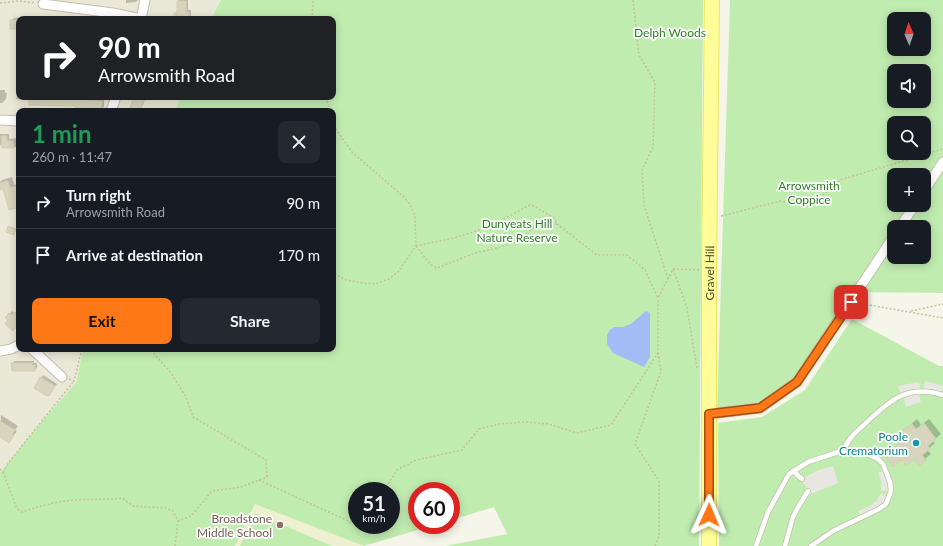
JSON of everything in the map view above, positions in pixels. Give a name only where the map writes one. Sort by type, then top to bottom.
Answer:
[{"type":"main road","name":"Gravel Hill","points":[[709,546],[709,218],[712,0]]},
{"type":"street","points":[[142,16],[145,0]]},
{"type":"street","points":[[42,4],[54,3],[127,16]]},
{"type":"street","points":[[0,120],[16,121]]},
{"type":"street","points":[[931,180],[943,162]]},
{"type":"street","points":[[709,414],[760,408],[797,382],[887,247]]},
{"type":"street","points":[[0,351],[16,346]]},
{"type":"street","points":[[35,352],[62,377]]},
{"type":"lane","points":[[844,450],[846,443],[861,427],[887,404],[898,397],[923,390],[943,395]]},
{"type":"lane","points":[[756,546],[768,512],[778,490],[789,474],[793,471],[808,462],[844,450],[863,452],[878,459],[883,464],[890,482],[889,497],[886,504],[880,510],[833,531],[811,546]]},
{"type":"lane","points":[[793,471],[802,479]]},
{"type":"lane","points":[[784,546],[793,517],[808,491]]},
{"type":"path","points":[[312,16],[313,0]]},
{"type":"path","points":[[633,0],[639,55],[655,82],[653,146],[642,170],[644,205],[668,279]]},
{"type":"path","points":[[0,3],[19,1],[42,4]]},
{"type":"path","points":[[336,129],[352,152],[405,198],[412,208],[415,217],[416,246],[431,265],[437,268],[475,253],[519,241],[526,236],[532,228],[539,225],[557,224]]},
{"type":"path","points":[[709,218],[780,202],[810,206],[840,180],[943,149]]},
{"type":"path","points":[[336,275],[346,280],[363,284],[375,284],[389,279],[398,272],[416,246],[454,238],[488,227],[530,205],[554,218],[557,224],[597,254],[627,255],[645,270],[658,298],[658,353],[661,371],[635,444],[659,481],[659,536],[655,546]]},
{"type":"path","points":[[658,298],[673,269]]},
{"type":"path","points":[[673,269],[709,271]]},
{"type":"path","points":[[673,269],[687,308],[699,375]]},
{"type":"path","points":[[851,302],[943,318]]},
{"type":"path","points":[[909,312],[943,304]]},
{"type":"path","points":[[3,472],[9,462],[74,381],[81,352]]},
{"type":"path","points":[[153,352],[171,373],[179,385],[186,397],[193,417],[266,460],[267,476],[241,487],[212,491],[191,516],[178,521]]},
{"type":"path","points":[[390,482],[397,470],[416,460],[462,450],[479,429],[499,424],[524,422],[548,424],[577,433],[611,425],[658,353]]},
{"type":"path","points":[[62,377],[74,381]]},
{"type":"path","points":[[0,469],[3,472],[17,509],[22,512],[46,504],[76,500],[106,500],[122,498],[133,506],[166,508],[174,511],[178,521],[175,546]]},
{"type":"path","points":[[259,480],[348,521]]},
{"type":"shaded area","points":[[0,0],[221,0],[213,16],[16,16],[16,100],[179,100],[176,108],[16,108],[16,352],[82,352],[76,383],[0,473]]},
{"type":"shaded area","points":[[925,381],[943,386],[941,394],[923,390]]},
{"type":"shaded area","points":[[919,382],[921,391],[918,391],[921,402],[906,407],[903,395],[901,396],[898,386]]},
{"type":"shaded area","points":[[833,466],[838,483],[810,494],[801,479],[819,470]]},
{"type":"shaded area","points":[[885,470],[891,491],[881,490],[881,481],[878,473]]},
{"type":"shaded area","points":[[881,493],[889,497],[886,504],[861,518],[858,511],[870,506],[877,500]]},
{"type":"shaded area","name":"Broadstone Middle School","points":[[257,500],[365,546],[235,546]]},
{"type":"green space","name":"Dunyeats Hill Nature Reserve","points":[[221,0],[703,0],[699,546],[445,546],[507,534],[494,507],[460,517],[460,482],[408,482],[408,533],[364,546],[255,504],[235,546],[0,546],[0,473],[48,414],[76,383],[82,352],[336,352],[336,108],[176,108],[179,100],[336,100],[336,16],[213,16]]},
{"type":"green space","name":"Arrowsmith Coppice","points":[[730,0],[943,0],[943,293],[852,292],[791,382],[760,403],[717,409]]},
{"type":"green space","points":[[852,319],[939,366],[943,366],[943,546],[719,546],[718,423],[762,417],[805,390]]},
{"type":"green space","points":[[255,513],[332,546],[240,546]]},
{"type":"water","points":[[646,311],[650,313],[650,357],[644,367],[613,353],[607,344],[607,335],[614,327],[623,327],[631,324]]},
{"type":"building","points":[[177,1],[186,1],[186,12],[189,12],[189,16],[174,16],[174,13],[177,13]]},
{"type":"building","points":[[10,20],[16,20],[16,29],[10,29]]},
{"type":"building","points":[[29,100],[102,101],[101,108],[29,105]]},
{"type":"building","points":[[133,100],[144,100],[141,108],[130,108]]},
{"type":"building","points":[[1,136],[7,136],[7,141],[13,141],[14,148],[2,148]]},
{"type":"building","points":[[8,181],[10,188],[16,186],[16,208],[9,210],[3,189],[0,190],[0,183]]},
{"type":"building","points":[[8,226],[16,229],[14,235],[6,232]]},
{"type":"building","points":[[14,312],[16,314],[16,327],[13,331],[5,324],[8,320],[5,318],[9,313],[12,315]]},
{"type":"building","points":[[11,363],[32,363],[32,365],[35,365],[35,371],[12,371]]},
{"type":"building","points":[[40,377],[55,386],[49,396],[34,388]]},
{"type":"building","points":[[0,421],[15,430],[9,443],[0,437]]},
{"type":"building","name":"Poole Crematorium","points":[[924,423],[936,439],[928,446],[930,449],[922,455],[926,460],[919,466],[914,459],[906,465],[902,460],[893,467],[884,455],[905,439],[900,432],[912,424],[916,429]]},
{"type":"place","name":"Poole Crematorium","points":[[916,443]]},
{"type":"place","name":"Broadstone Middle School","points":[[280,525]]},
{"type":"route","points":[[709,515],[709,414],[737,412],[760,408],[797,382],[851,302]]},
{"type":"park label","name":"Delph Woods","points":[[670,32]]}]
